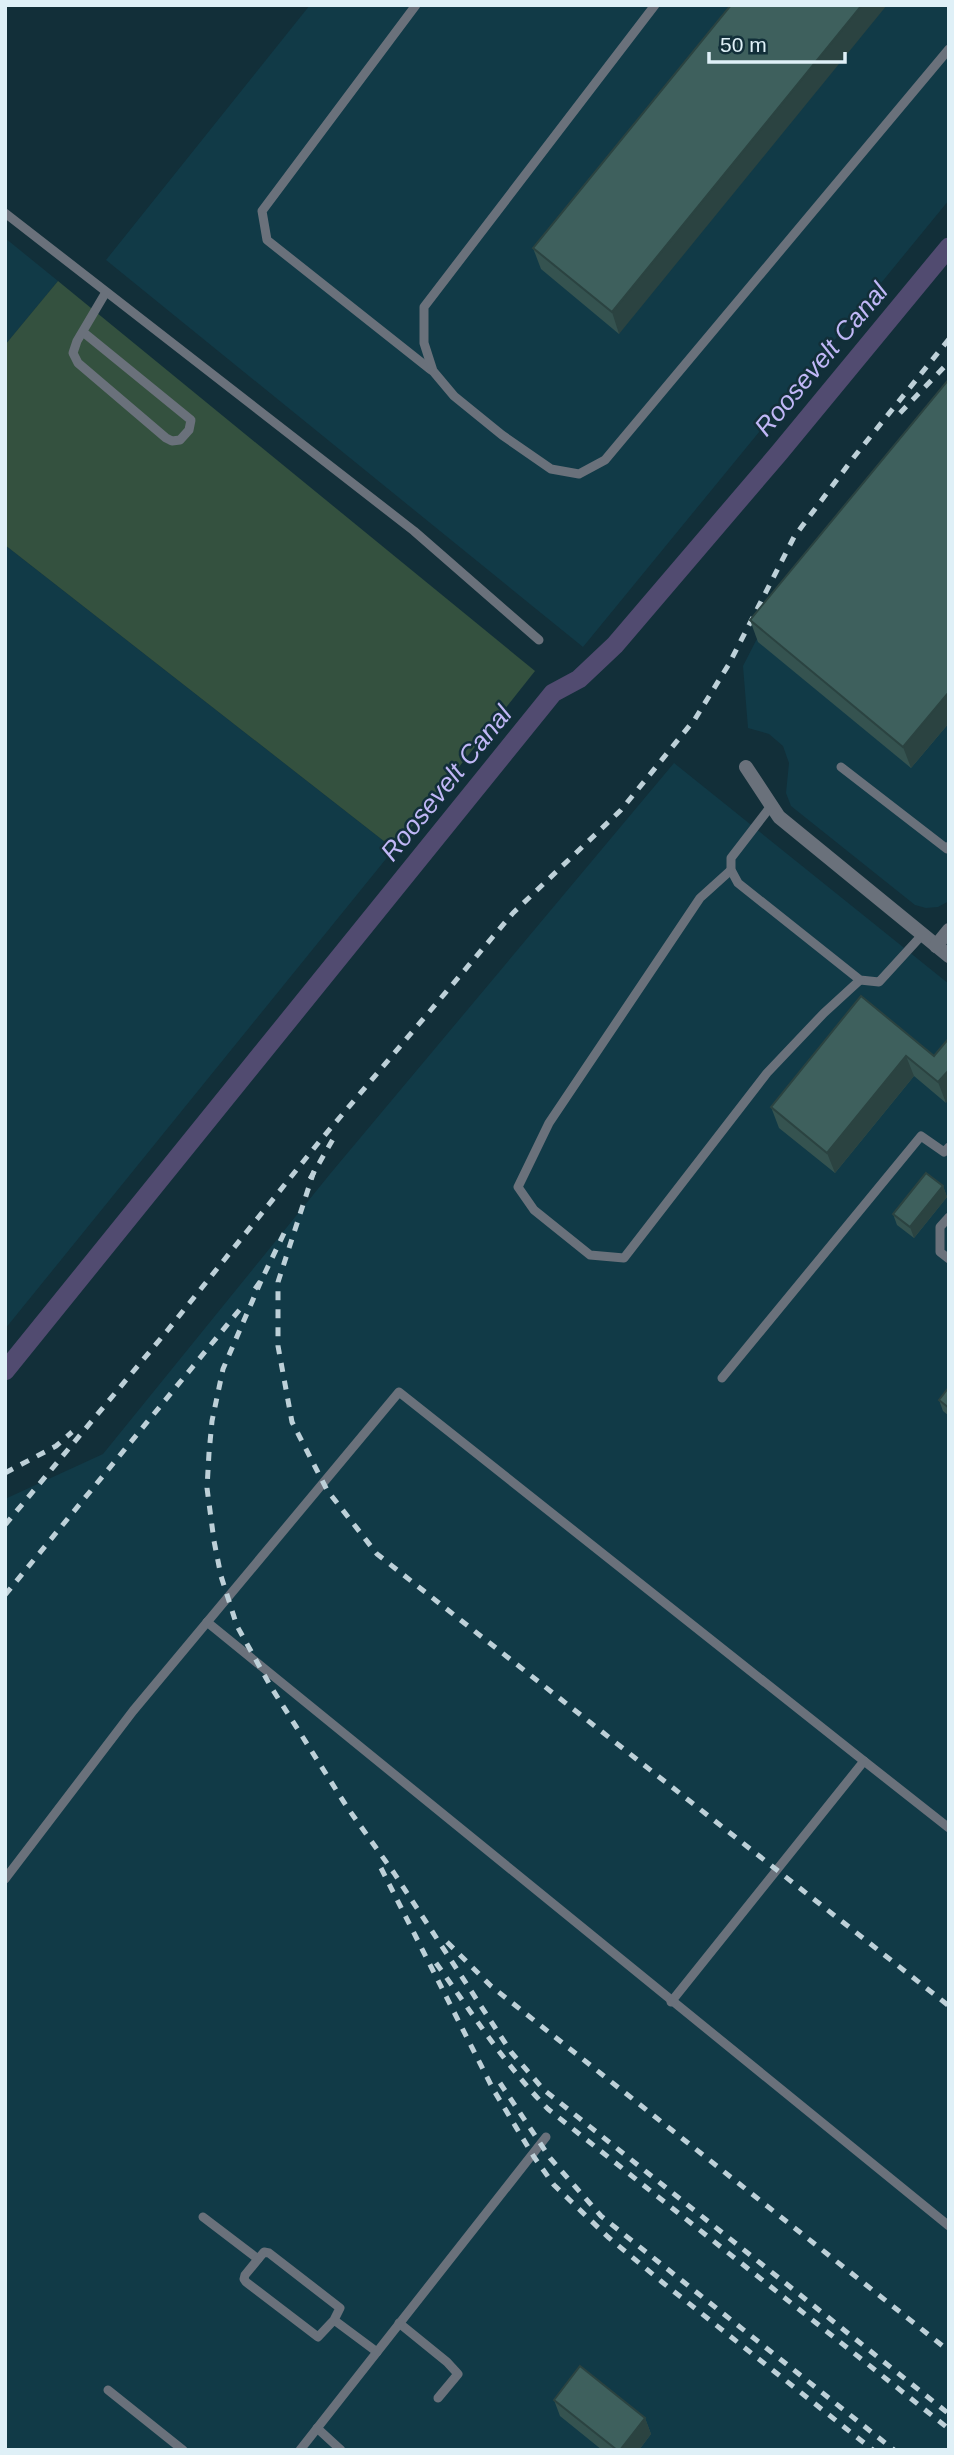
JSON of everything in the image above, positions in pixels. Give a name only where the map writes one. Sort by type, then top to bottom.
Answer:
[{"type":"street","points":[[746,766],[779,817],[949,956]]},
{"type":"street","points":[[936,946],[949,930]]},
{"type":"lane","points":[[416,5],[262,211],[267,240],[432,371],[454,396],[502,435],[551,469],[579,474],[605,460],[949,49]]},
{"type":"lane","points":[[432,371],[424,343],[424,307],[655,5]]},
{"type":"lane","points":[[5,213],[414,531],[539,640]]},
{"type":"lane","points":[[83,332],[191,420],[190,430],[180,440],[172,441],[166,438],[78,363],[73,353],[83,332],[106,292]]},
{"type":"lane","points":[[841,767],[947,849],[949,846]]},
{"type":"lane","points":[[771,806],[731,858],[731,870],[738,883],[860,980],[879,982],[922,934]]},
{"type":"lane","points":[[731,870],[700,898],[549,1123],[518,1187],[534,1210],[590,1255],[624,1258],[767,1073],[824,1013],[860,980]]},
{"type":"lane","points":[[722,1378],[921,1136],[944,1152],[949,1147]]},
{"type":"lane","points":[[949,1217],[940,1227],[940,1252],[949,1259]]},
{"type":"lane","points":[[5,1879],[133,1711],[399,1392],[949,1828]]},
{"type":"lane","points":[[207,1622],[949,2226]]},
{"type":"lane","points":[[671,2002],[864,1761]]},
{"type":"lane","points":[[300,2450],[545,2137]]},
{"type":"lane","points":[[203,2217],[258,2259]]},
{"type":"lane","points":[[264,2252],[269,2253],[339,2307],[334,2320],[318,2337],[246,2281],[245,2275],[264,2252]]},
{"type":"lane","points":[[334,2320],[377,2351]]},
{"type":"lane","points":[[399,2323],[458,2374],[438,2398]]},
{"type":"lane","points":[[108,2390],[183,2450]]},
{"type":"lane","points":[[317,2428],[341,2450]]},
{"type":"shaded area","points":[[310,5],[949,5],[949,200],[583,647],[106,260]]},
{"type":"shaded area","points":[[5,238],[58,281],[5,345]]},
{"type":"shaded area","points":[[949,379],[949,901],[938,907],[926,908],[915,905],[791,806],[786,793],[789,763],[783,746],[769,734],[748,728],[743,666],[791,572]]},
{"type":"shaded area","points":[[5,545],[394,849],[5,1329]]},
{"type":"shaded area","points":[[674,763],[949,984],[949,2450],[5,2450],[5,1499],[103,1454],[330,1174]]},
{"type":"green space","points":[[58,281],[535,671],[394,849],[5,545],[5,345]]},
{"type":"building","points":[[731,5],[862,5],[612,312],[533,248]]},
{"type":"building","points":[[949,379],[949,692],[903,747],[750,620]]},
{"type":"building","points":[[861,996],[934,1056],[949,1038],[949,1070],[938,1082],[906,1056],[827,1153],[771,1107]]},
{"type":"building","points":[[926,1173],[943,1186],[910,1227],[893,1214]]},
{"type":"building","points":[[949,1387],[949,1408],[939,1400]]},
{"type":"building","points":[[580,2366],[645,2418],[620,2450],[554,2400]]},
{"type":"waterway","name":"Roosevelt Canal","points":[[5,1371],[553,693],[579,679],[615,645],[779,453],[949,247]]},
{"type":"railway","points":[[5,1525],[167,1331],[319,1142],[513,913],[621,810],[695,719],[729,664],[794,537],[949,339]]},
{"type":"railway","points":[[900,413],[949,362]]},
{"type":"railway","points":[[310,1179],[336,1134]]},
{"type":"railway","points":[[314,1171],[278,1282],[278,1346],[292,1422],[327,1490],[377,1554],[949,2006]]},
{"type":"railway","points":[[255,1289],[287,1227]]},
{"type":"railway","points":[[261,1281],[223,1369],[212,1421],[207,1488],[221,1576],[237,1626],[271,1687],[347,1807],[394,1873],[511,2052],[544,2090],[949,2414]]},
{"type":"railway","points":[[5,1595],[241,1308]]},
{"type":"railway","points":[[5,1473],[56,1446],[72,1432]]},
{"type":"railway","points":[[381,1868],[493,2089],[554,2185],[608,2237],[662,2282],[873,2450]]},
{"type":"railway","points":[[447,1942],[491,1986],[949,2351]]},
{"type":"railway","points":[[436,1963],[503,2057],[548,2109],[949,2429]]},
{"type":"railway","points":[[500,2083],[550,2158],[601,2216],[894,2450]]}]
